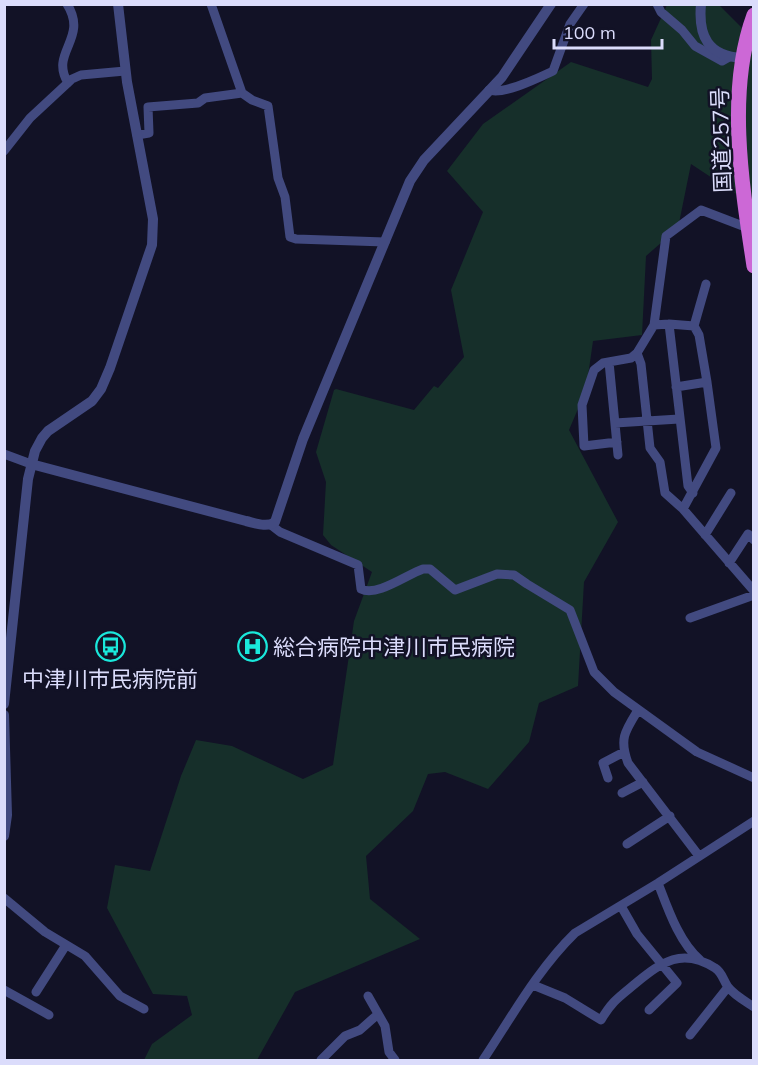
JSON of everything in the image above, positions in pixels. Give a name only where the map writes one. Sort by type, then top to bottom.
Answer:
[{"type":"highway","name":"国道257号","points":[[753,15],[741,59],[739,99],[740,142],[753,266]]},
{"type":"street","points":[[67,4],[74,18],[72,40],[61,67],[68,83]]},
{"type":"street","points":[[4,704],[31,464],[35,451],[48,431],[92,401],[101,389],[149,256],[153,219],[125,71],[118,4]]},
{"type":"street","points":[[211,4],[242,93],[268,106],[278,178],[285,197],[290,237],[385,242]]},
{"type":"street","points":[[272,525],[277,518],[303,439],[403,195],[416,170],[502,77],[551,4]]},
{"type":"street","points":[[489,90],[496,93],[553,71],[570,24],[584,4]]},
{"type":"street","points":[[657,4],[661,12],[682,30],[695,46],[722,62],[741,59]]},
{"type":"street","points":[[700,4],[700,31],[706,42],[741,59]]},
{"type":"street","points":[[4,151],[30,118],[68,83],[81,75],[125,71]]},
{"type":"street","points":[[137,135],[149,133],[148,107],[198,103],[205,98],[242,93]]},
{"type":"street","points":[[617,442],[584,446],[582,405],[594,370],[603,363],[631,358],[637,353],[654,326],[666,236],[700,210],[748,228]]},
{"type":"street","points":[[683,509],[716,448],[699,335],[694,326],[706,284]]},
{"type":"street","points":[[654,326],[669,324],[694,326]]},
{"type":"street","points":[[669,324],[688,486],[693,493]]},
{"type":"street","points":[[637,353],[641,364],[650,448],[660,462],[665,492],[683,509],[753,593],[690,618]]},
{"type":"street","points":[[609,362],[618,455]]},
{"type":"street","points":[[676,387],[707,382]]},
{"type":"street","points":[[615,423],[679,419]]},
{"type":"street","points":[[4,454],[31,464],[246,521],[272,525],[280,532],[358,565],[361,589],[366,592],[378,590],[423,569],[430,569],[455,590],[497,574],[514,574],[570,610],[594,672],[614,692],[697,752],[753,778]]},
{"type":"street","points":[[705,535],[731,493]]},
{"type":"street","points":[[729,563],[748,534],[753,540]]},
{"type":"street","points":[[638,710],[623,738],[628,764],[699,856]]},
{"type":"street","points":[[4,715],[7,815],[4,836]]},
{"type":"street","points":[[608,778],[603,763],[624,752]]},
{"type":"street","points":[[622,793],[643,782]]},
{"type":"street","points":[[627,844],[670,816]]},
{"type":"street","points":[[483,1060],[533,985],[575,933],[658,883],[753,821]]},
{"type":"street","points":[[658,883],[671,915],[693,954],[721,973],[728,987],[753,1007]]},
{"type":"street","points":[[4,898],[45,932],[85,956],[120,996],[144,1010]]},
{"type":"street","points":[[621,906],[636,934],[677,983],[649,1010]]},
{"type":"street","points":[[36,992],[66,945]]},
{"type":"street","points":[[533,985],[565,998],[601,1020],[610,1004],[667,960],[688,957],[702,961]]},
{"type":"street","points":[[690,1035],[728,987]]},
{"type":"street","points":[[4,990],[49,1015]]},
{"type":"street","points":[[368,996],[385,1026],[390,1052],[395,1060]]},
{"type":"street","points":[[321,1060],[345,1036],[360,1030],[377,1015]]},
{"type":"green space","points":[[667,5],[719,5],[753,39],[753,205],[691,164],[678,228],[646,256],[642,335],[593,341],[586,390],[569,430],[618,522],[584,582],[578,686],[539,703],[529,742],[488,789],[445,772],[428,774],[413,811],[366,856],[370,899],[420,939],[295,992],[257,1060],[144,1060],[152,1044],[192,1015],[187,996],[153,994],[107,908],[115,865],[150,871],[181,776],[196,740],[232,746],[303,779],[333,765],[354,621],[372,572],[331,545],[323,535],[326,482],[316,452],[334,390],[414,410],[434,386],[438,388],[464,357],[451,290],[483,212],[447,171],[483,124],[571,62],[648,87],[652,79],[651,40]]},
{"type":"place","name":"中津川市民病院前","points":[[110,647]]},
{"type":"place","name":"総合病院中津川市民病院","points":[[252,647]]}]
